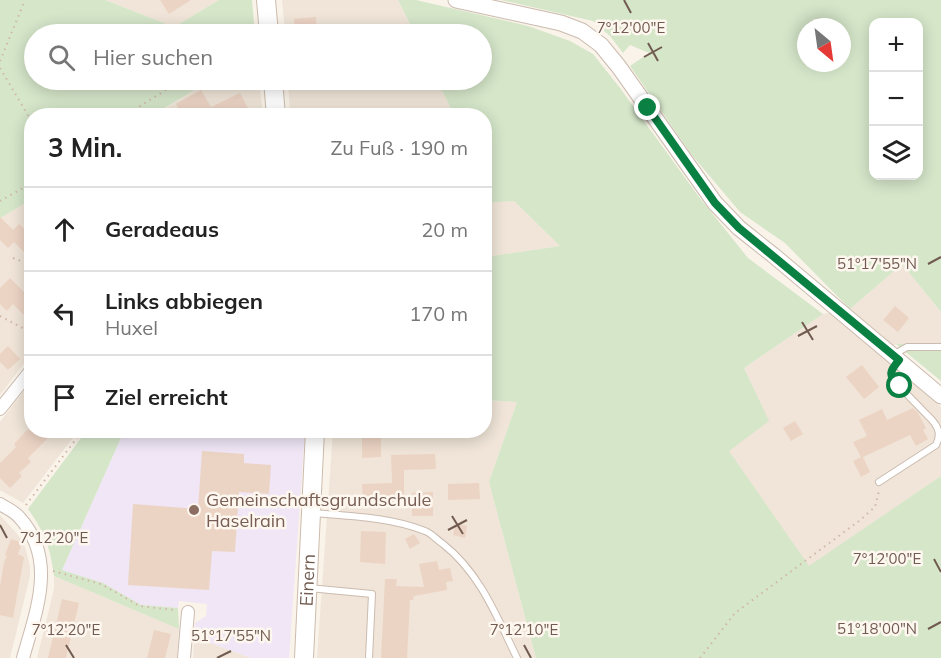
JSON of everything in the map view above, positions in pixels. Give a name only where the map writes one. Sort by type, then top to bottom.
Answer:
[{"type":"main road","points":[[266,0],[267,24]]},
{"type":"main road","points":[[274,90],[275,108]]},
{"type":"main road","name":"Einern","points":[[304,658],[315,438]]},
{"type":"street","points":[[456,0],[561,23],[582,32],[601,45],[715,203],[731,220],[941,396]]},
{"type":"street","points":[[0,409],[24,379]]},
{"type":"street","points":[[0,504],[18,515],[28,530],[39,552],[42,568],[38,602],[23,658]]},
{"type":"street","points":[[184,658],[188,612]]},
{"type":"lane","points":[[879,482],[936,445],[940,440],[940,433],[932,420],[893,380],[891,374],[896,358],[907,347],[941,347]]},
{"type":"lane","points":[[311,513],[395,522],[427,532],[467,567],[485,592],[517,658]]},
{"type":"lane","points":[[307,588],[372,594],[369,658]]},
{"type":"path","points":[[0,61],[25,0]]},
{"type":"path","points":[[0,68],[24,108]]},
{"type":"path","points":[[137,108],[166,90]]},
{"type":"path","points":[[0,201],[24,188]]},
{"type":"path","points":[[13,258],[24,262]]},
{"type":"path","points":[[0,316],[24,329]]},
{"type":"path","points":[[18,515],[77,438]]},
{"type":"path","points":[[700,658],[735,613],[875,507],[879,494],[879,482]]},
{"type":"path","points":[[42,568],[101,584],[140,606],[188,612]]},
{"type":"shaded area","points":[[105,0],[219,0],[179,24],[166,24]]},
{"type":"shaded area","points":[[282,0],[398,0],[410,24],[284,24]]},
{"type":"shaded area","points":[[195,90],[260,90],[262,108],[166,108]]},
{"type":"shaded area","points":[[289,90],[442,90],[451,108],[290,108]]},
{"type":"shaded area","points":[[514,201],[560,246],[492,256],[492,203]]},
{"type":"shaded area","points":[[24,204],[24,363],[0,395],[0,218]]},
{"type":"shaded area","points":[[902,264],[941,312],[941,344],[896,344],[886,356],[941,407],[941,476],[809,567],[728,450],[768,421],[744,368],[823,314],[850,309]]},
{"type":"shaded area","points":[[24,391],[24,438],[73,438],[23,503],[0,490],[0,422]]},
{"type":"shaded area","points":[[492,400],[517,402],[489,482],[536,658],[317,658],[333,438],[492,438]]},
{"type":"shaded area","name":"Gemeinschaftsgrundschule Haselrain","points":[[121,438],[305,438],[289,658],[251,658],[194,637],[195,623],[206,616],[207,604],[179,601],[178,608],[141,605],[103,583],[62,570]]},
{"type":"shaded area","points":[[0,515],[18,535],[25,547],[30,566],[30,576],[10,658],[0,658]]},
{"type":"shaded area","points":[[54,576],[179,629],[177,658],[37,658],[54,588]]},
{"type":"shaded area","points":[[194,637],[251,658],[193,658]]},
{"type":"green space","points":[[0,0],[105,0],[166,24],[24,24],[24,90],[194,90],[165,108],[24,108],[24,204],[0,218]]},
{"type":"green space","points":[[219,0],[252,0],[254,24],[179,24]]},
{"type":"green space","points":[[398,0],[416,0],[528,26],[570,41],[593,54],[699,197],[748,258],[823,314],[744,368],[769,421],[729,451],[809,566],[941,476],[941,658],[536,658],[489,482],[517,402],[492,400],[492,256],[560,246],[514,201],[492,203],[492,108],[451,108],[442,90],[492,90],[492,24],[410,24]]},
{"type":"green space","points":[[501,0],[941,0],[941,312],[902,264],[850,309],[785,243],[740,212],[691,154],[630,66],[649,53],[630,45],[623,53],[610,36],[593,21]]},
{"type":"green space","points":[[896,344],[941,344],[941,381]]},
{"type":"green space","points":[[81,438],[121,438],[62,570],[103,583],[141,605],[178,608],[179,629],[54,576],[46,540],[28,509]]},
{"type":"building","points":[[160,0],[191,0],[169,14]]},
{"type":"building","points":[[316,17],[316,24],[294,24],[294,19]]},
{"type":"building","points":[[201,90],[211,107],[240,93],[248,108],[178,108],[176,104]]},
{"type":"building","points":[[0,217],[13,230],[19,224],[24,229],[24,252],[14,242],[8,248],[0,240]]},
{"type":"building","points":[[10,278],[24,292],[24,315],[13,304],[7,311],[0,304],[0,288]]},
{"type":"building","points":[[895,306],[909,318],[898,332],[883,320]]},
{"type":"building","points":[[8,346],[20,359],[8,370],[0,362],[0,354]]},
{"type":"building","points":[[862,365],[879,387],[864,399],[846,377]]},
{"type":"building","points":[[913,408],[926,428],[923,430],[928,439],[916,446],[910,435],[863,457],[870,472],[861,477],[853,461],[861,457],[853,442],[867,436],[859,420],[882,409],[887,420]]},
{"type":"building","points":[[795,421],[803,434],[791,441],[783,428]]},
{"type":"building","points":[[24,433],[24,438],[48,438],[28,458],[31,462],[19,473],[22,476],[10,488],[0,478],[0,463],[16,447],[14,444]]},
{"type":"building","points":[[362,438],[381,438],[381,457],[362,458]]},
{"type":"building","points":[[202,451],[244,454],[244,463],[271,465],[269,494],[239,492],[235,552],[212,551],[209,590],[128,585],[133,504],[198,509]]},
{"type":"building","points":[[435,454],[436,469],[404,470],[404,502],[383,503],[383,506],[363,506],[362,484],[392,483],[391,455]]},
{"type":"building","points":[[479,483],[480,499],[448,500],[448,484]]},
{"type":"building","points":[[433,492],[433,516],[412,516],[412,493]]},
{"type":"building","points":[[456,523],[467,526],[465,538],[453,535]]},
{"type":"building","points":[[361,531],[386,532],[385,564],[360,562]]},
{"type":"building","points":[[414,534],[420,543],[410,549],[405,539]]},
{"type":"building","points":[[11,539],[22,543],[18,554],[24,557],[13,618],[0,615],[0,586],[7,556],[5,555]]},
{"type":"building","points":[[437,561],[439,570],[450,568],[453,581],[446,582],[447,590],[414,596],[413,600],[410,600],[407,658],[381,658],[385,579],[397,579],[396,586],[424,587],[419,564]]},
{"type":"building","points":[[62,599],[79,603],[66,658],[48,658]]},
{"type":"building","points":[[154,630],[171,634],[165,658],[147,658]]},
{"type":"place","name":"Gemeinschaftsgrundschule Haselrain","points":[[194,510]]},
{"type":"route","points":[[648,108],[715,203],[739,228],[899,360],[891,374],[893,380],[900,386]]}]
